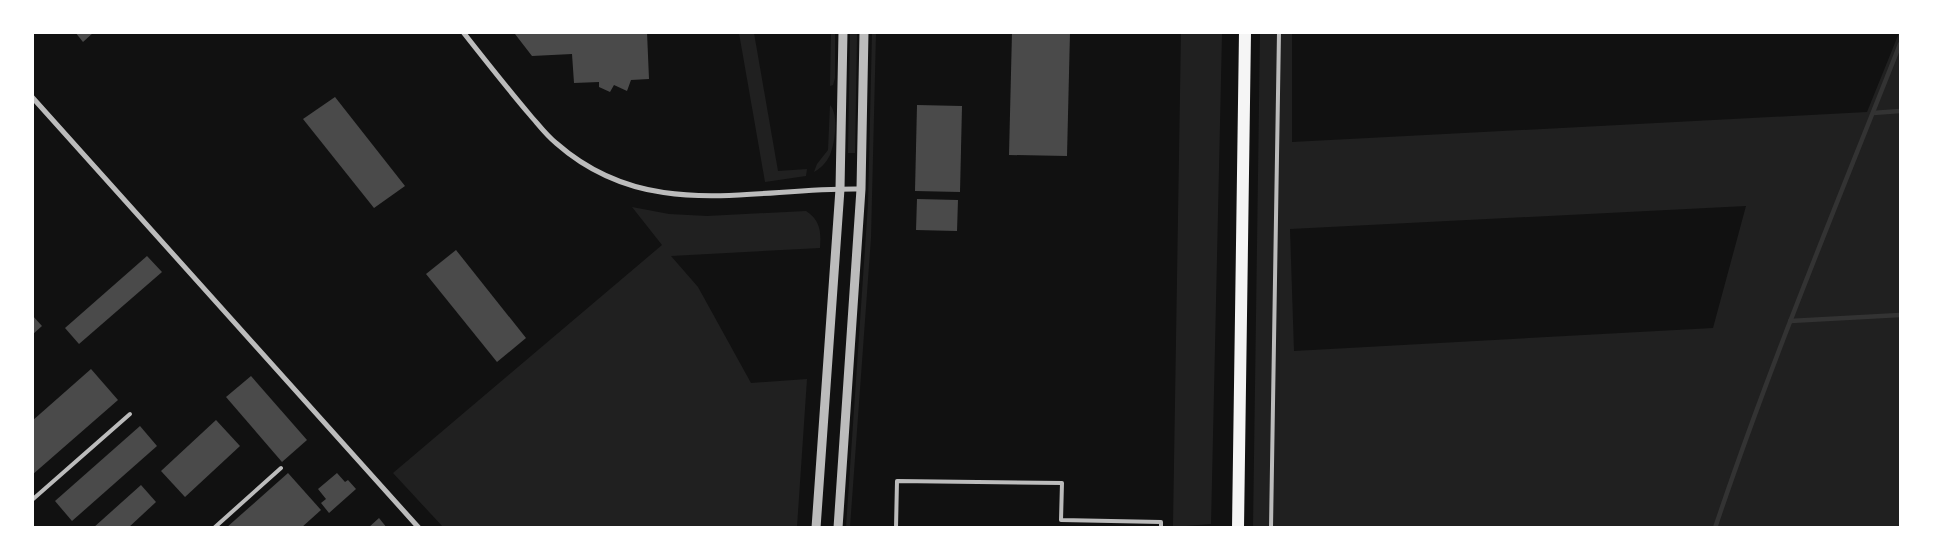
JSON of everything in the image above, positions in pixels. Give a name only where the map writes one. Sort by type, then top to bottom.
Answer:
[{"type":"highway","points":[[1238,528],[1245,32]]},
{"type":"street","points":[[463,32],[554,142],[577,160],[599,173],[643,190],[682,196],[861,189]]},
{"type":"street","points":[[816,528],[840,189],[843,32]]},
{"type":"street","points":[[838,528],[861,189],[864,32]]},
{"type":"street","points":[[32,97],[419,528]]},
{"type":"lane","points":[[1271,528],[1279,32]]},
{"type":"lane","points":[[32,500],[130,414]]},
{"type":"lane","points":[[214,528],[281,468]]},
{"type":"lane","points":[[896,528],[898,481],[1062,483],[1061,520],[1161,522],[1160,528]]},
{"type":"shaded area","points":[[739,33],[754,33],[778,171],[807,169],[806,176],[765,182]]},
{"type":"shaded area","points":[[831,33],[835,33],[835,78],[833,85],[830,86]]},
{"type":"shaded area","points":[[850,33],[857,33],[855,153],[848,153]]},
{"type":"shaded area","points":[[872,33],[876,33],[871,238],[850,527],[846,527],[868,204]]},
{"type":"shaded area","points":[[1181,33],[1222,33],[1211,524],[1173,527]]},
{"type":"shaded area","points":[[1260,33],[1292,33],[1292,142],[1867,112],[1900,33],[1900,527],[1253,528]],"holes":[[[1746,206],[1713,328],[1294,351],[1290,229]]]},
{"type":"shaded area","points":[[830,105],[835,122],[833,144],[827,160],[814,172],[817,164],[828,150]]},
{"type":"shaded area","points":[[632,207],[669,214],[707,216],[806,211],[815,219],[820,232],[820,248],[671,256],[698,287],[751,383],[807,379],[797,527],[443,527],[393,473],[662,245]]},
{"type":"building","points":[[75,32],[94,32],[83,42]]},
{"type":"building","points":[[535,32],[647,32],[649,79],[631,80],[627,91],[614,85],[610,92],[599,87],[599,82],[574,83],[572,54],[532,56],[515,34]]},
{"type":"building","points":[[1012,32],[1070,32],[1067,156],[1009,155]]},
{"type":"building","points":[[335,97],[405,186],[374,208],[303,119]]},
{"type":"building","points":[[917,105],[962,106],[960,192],[915,191]]},
{"type":"building","points":[[917,199],[958,200],[957,231],[916,230]]},
{"type":"building","points":[[456,250],[526,338],[497,362],[426,274]]},
{"type":"building","points":[[147,256],[162,272],[79,344],[65,328]]},
{"type":"building","points":[[32,315],[42,326],[32,335]]},
{"type":"building","points":[[91,369],[118,400],[32,475],[32,421]]},
{"type":"building","points":[[251,376],[307,440],[282,462],[226,397]]},
{"type":"building","points":[[216,420],[240,446],[185,497],[161,471]]},
{"type":"building","points":[[140,426],[157,446],[72,521],[55,501]]},
{"type":"building","points":[[288,473],[321,510],[301,528],[226,528]]},
{"type":"building","points":[[337,473],[345,482],[348,480],[356,489],[329,513],[321,503],[326,499],[318,489]]},
{"type":"building","points":[[141,485],[156,502],[128,528],[93,528]]},
{"type":"building","points":[[379,518],[387,528],[368,528]]},
{"type":"waterway","points":[[1715,528],[1781,345],[1900,44]]},
{"type":"waterway","points":[[1873,113],[1900,111]]},
{"type":"waterway","points":[[1790,321],[1900,315]]}]
